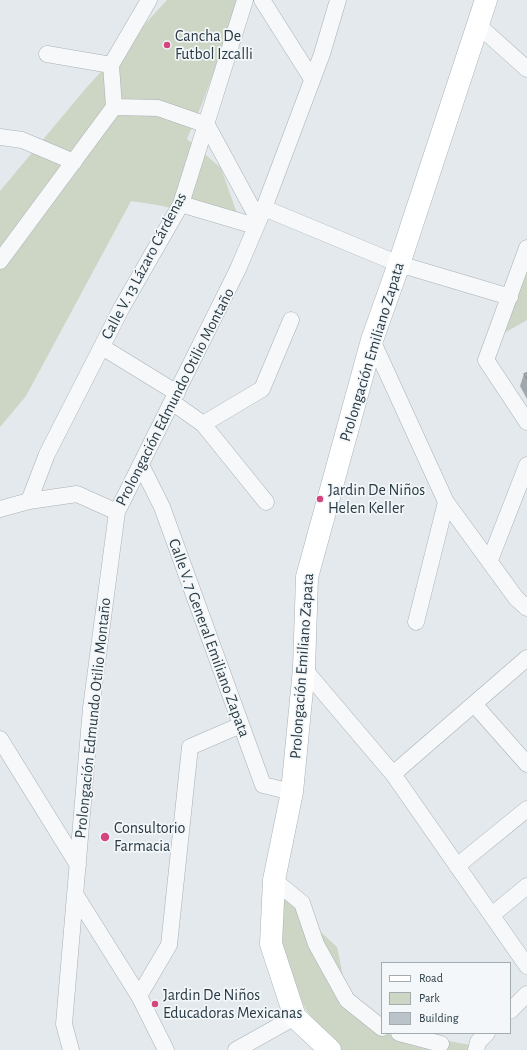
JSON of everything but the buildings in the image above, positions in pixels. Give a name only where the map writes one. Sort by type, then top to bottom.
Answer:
[{"type":"main road","name":"Prolongación Emiliano Zapata","points":[[330,1050],[295,1017],[271,944],[274,880],[292,792],[304,669],[307,577],[372,340],[399,264],[486,0]]},
{"type":"street","points":[[0,261],[114,107],[111,65],[149,0]]},
{"type":"street","name":"Calle V. 13 Lázaro Cárdenas","points":[[29,501],[47,454],[122,307],[181,204],[245,0]]},
{"type":"street","points":[[262,0],[312,79]]},
{"type":"street","name":"Prolongación Edmundo Otilio Montaño","points":[[71,1050],[64,1024],[75,894],[91,708],[117,512],[238,270],[322,54],[338,0]]},
{"type":"street","points":[[478,25],[527,69]]},
{"type":"street","points":[[47,54],[111,65]]},
{"type":"street","points":[[114,107],[158,108],[207,124],[259,218]]},
{"type":"street","points":[[0,137],[22,140],[74,162]]},
{"type":"street","points":[[181,204],[259,218],[399,264],[510,297]]},
{"type":"street","points":[[527,248],[486,360],[527,422]]},
{"type":"street","points":[[203,424],[262,389],[291,320]]},
{"type":"street","points":[[372,340],[446,502],[490,560],[516,598],[527,608]]},
{"type":"street","points":[[102,347],[174,398],[203,424],[266,502]]},
{"type":"street","name":"Calle V. 7 General Emiliano Zapata","points":[[141,465],[162,507],[263,785],[292,792]]},
{"type":"street","points":[[490,560],[527,465]]},
{"type":"street","points":[[0,509],[29,501],[77,494],[117,512]]},
{"type":"street","points":[[416,622],[446,502]]},
{"type":"street","points":[[393,774],[527,658]]},
{"type":"street","points":[[304,669],[393,774],[527,966]]},
{"type":"street","points":[[474,704],[527,764]]},
{"type":"street","points":[[139,996],[169,945],[190,747],[241,725]]},
{"type":"street","points":[[0,738],[78,865]]},
{"type":"street","points":[[457,866],[527,809]]},
{"type":"street","points":[[274,880],[302,903],[316,944],[347,1000],[381,1027]]},
{"type":"street","points":[[492,915],[527,886]]},
{"type":"street","points":[[75,894],[139,996],[166,1050]]},
{"type":"street","points":[[511,1009],[527,994]]},
{"type":"street","points":[[236,1050],[295,1017]]},
{"type":"street","points":[[403,1034],[441,1044]]},
{"type":"street","points":[[476,1050],[478,1042],[486,1034]]},
{"type":"green space","points":[[167,0],[240,0],[202,104],[187,139],[221,168],[241,225],[158,205],[131,201],[26,396],[0,427],[0,191],[87,87]]},
{"type":"green space","points":[[527,243],[527,320],[482,346]]},
{"type":"green space","points":[[285,899],[337,947],[343,976],[358,1002],[381,1032],[381,1034],[410,1034],[476,1046],[475,1050],[336,1050],[306,1010],[274,946]]},
{"type":"place","name":"Cancha De Futbol Izcalli","points":[[167,45]]},
{"type":"place","name":"Jardin De Niños Helen Keller","points":[[320,499]]},
{"type":"place","name":"Consultorio Farmacia","points":[[105,837]]},
{"type":"place","name":"Jardin De Niños Educadoras Mexicanas","points":[[155,1004]]}]
